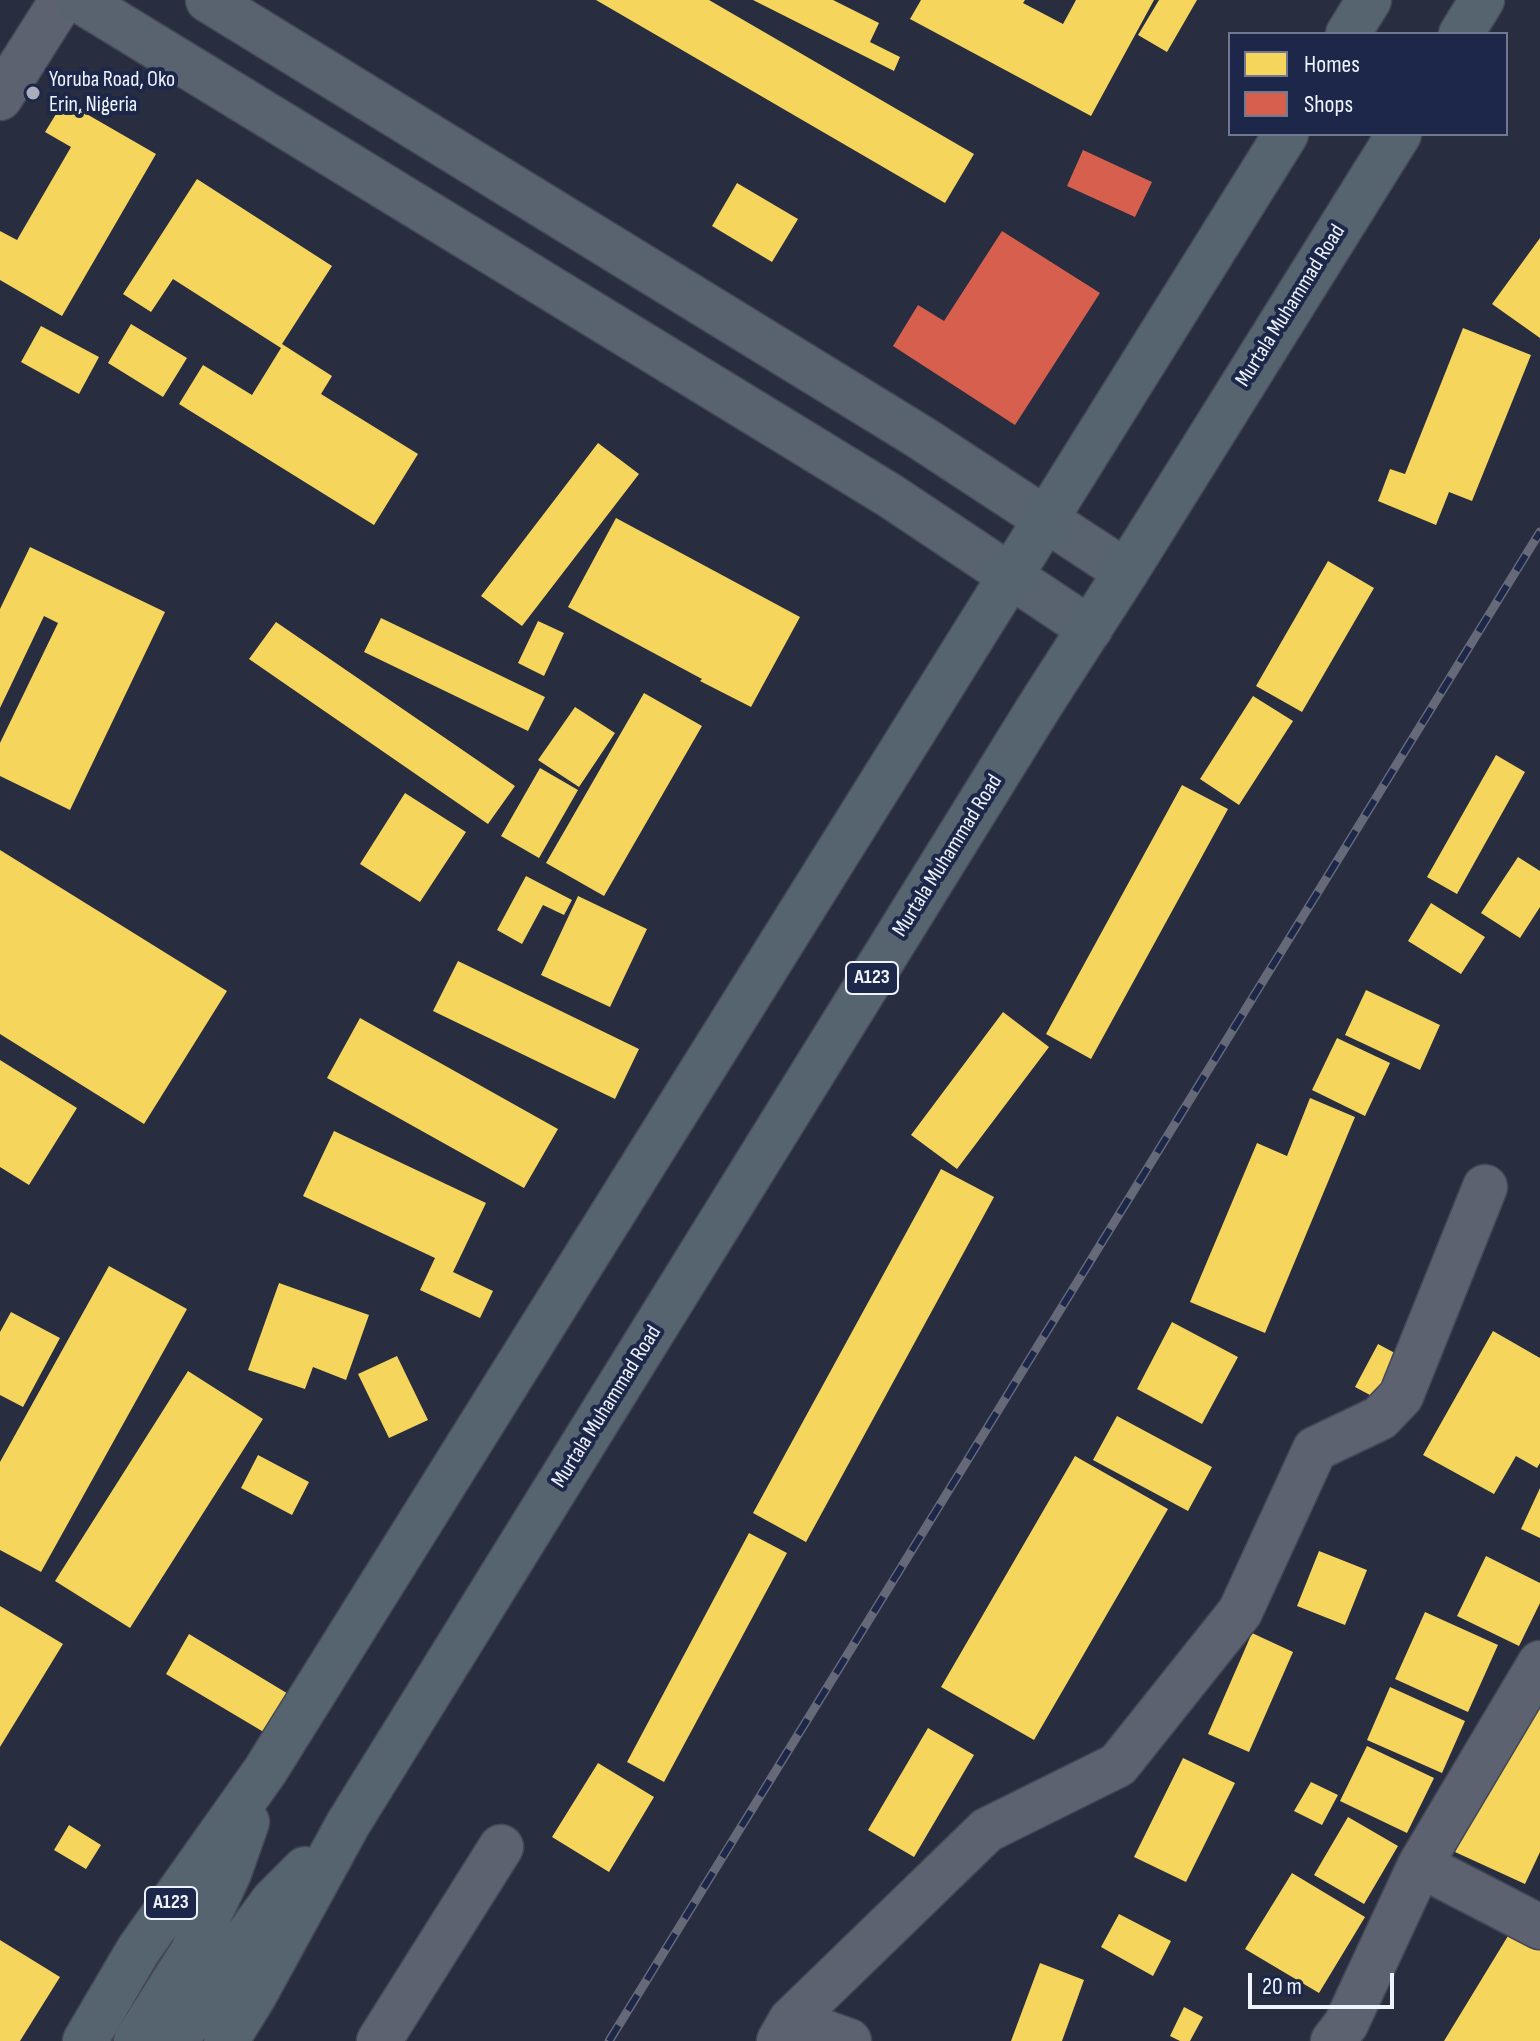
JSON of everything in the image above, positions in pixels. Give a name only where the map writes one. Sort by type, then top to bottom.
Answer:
[{"type":"highway","points":[[1349,32],[1369,0]]},
{"type":"highway","points":[[1462,32],[1482,0]]},
{"type":"highway","name":"A123","points":[[85,2041],[139,1949],[265,1771],[1285,136]]},
{"type":"highway","name":"Murtala Muhammad Road","points":[[226,2041],[348,1824],[1041,704],[1398,136]]},
{"type":"highway","name":"A123","points":[[136,2041],[191,1954],[217,1900],[265,1771]]},
{"type":"highway","name":"Murtala Muhammad Road","points":[[176,2041],[273,1901],[348,1824]]},
{"type":"main road","points":[[79,0],[876,487],[1090,629]]},
{"type":"main road","points":[[208,0],[920,437],[1126,572]]},
{"type":"street","points":[[0,98],[62,0]]},
{"type":"street","points":[[785,2030],[987,1830],[1118,1765],[1240,1612],[1315,1449],[1380,1418],[1401,1396],[1485,1187]]},
{"type":"street","points":[[1333,2041],[1346,2024],[1420,1865],[1540,1663]]},
{"type":"street","points":[[379,2041],[501,1847]]},
{"type":"street","points":[[1420,1865],[1540,1927]]},
{"type":"street","points":[[785,2030],[849,2041]]},
{"type":"building: Homes","points":[[596,0],[709,0],[974,154],[945,203]]},
{"type":"building: Homes","points":[[753,0],[833,0],[879,23],[870,42],[900,57],[894,71]]},
{"type":"building: Homes","points":[[921,0],[1025,0],[1023,3],[1063,24],[1076,0],[1154,0],[1091,116],[910,19]]},
{"type":"building: Homes","points":[[1159,0],[1197,0],[1167,52],[1138,35]]},
{"type":"building: Homes","points":[[64,101],[156,154],[62,316],[0,280],[0,231],[17,240],[71,147],[45,132]]},
{"type":"building: Homes","points":[[197,179],[332,266],[282,344],[332,376],[321,394],[418,454],[374,525],[179,404],[203,365],[252,395],[281,348],[173,279],[151,312],[123,294]]},
{"type":"building: Homes","points":[[737,183],[798,219],[772,262],[712,226]]},
{"type":"building: Homes","points":[[1540,238],[1540,338],[1492,304]]},
{"type":"building: Homes","points":[[131,324],[187,358],[163,397],[108,363]]},
{"type":"building: Homes","points":[[41,326],[99,357],[79,394],[21,362]]},
{"type":"building: Homes","points":[[1463,328],[1531,355],[1472,501],[1449,492],[1436,525],[1378,501],[1390,469],[1405,474]]},
{"type":"building: Homes","points":[[598,443],[639,474],[522,626],[481,596]]},
{"type":"building: Homes","points":[[616,518],[800,617],[751,707],[568,607]]},
{"type":"building: Homes","points":[[30,547],[165,612],[70,810],[0,776],[0,743],[58,623],[44,616],[0,708],[0,609]]},
{"type":"building: Homes","points":[[1328,561],[1374,588],[1302,712],[1256,686]]},
{"type":"building: Homes","points":[[381,618],[545,697],[528,731],[364,652]]},
{"type":"building: Homes","points":[[538,621],[564,633],[544,676],[518,663]]},
{"type":"building: Homes","points":[[276,622],[515,786],[488,824],[249,659]]},
{"type":"building: Homes","points":[[644,693],[702,726],[604,896],[546,863]]},
{"type":"building: Homes","points":[[1253,696],[1293,721],[1239,805],[1200,779]]},
{"type":"building: Homes","points":[[575,707],[615,733],[579,787],[538,760]]},
{"type":"building: Homes","points":[[1496,755],[1525,772],[1457,894],[1427,877]]},
{"type":"building: Homes","points":[[540,768],[578,790],[539,858],[501,836]]},
{"type":"building: Homes","points":[[1182,785],[1228,809],[1091,1059],[1046,1034]]},
{"type":"building: Homes","points":[[405,793],[466,832],[420,902],[360,864]]},
{"type":"building: Homes","points":[[0,850],[227,991],[144,1124],[0,1034]]},
{"type":"building: Homes","points":[[1518,857],[1540,871],[1540,907],[1520,938],[1481,913]]},
{"type":"building: Homes","points":[[526,876],[572,900],[564,915],[543,905],[522,944],[497,930]]},
{"type":"building: Homes","points":[[578,896],[647,929],[610,1007],[541,975]]},
{"type":"building: Homes","points":[[1431,903],[1485,937],[1461,974],[1408,941]]},
{"type":"building: Homes","points":[[458,961],[639,1049],[615,1099],[433,1011]]},
{"type":"building: Homes","points":[[1366,990],[1440,1025],[1420,1070],[1345,1035]]},
{"type":"building: Homes","points":[[1003,1012],[1049,1047],[957,1169],[911,1135]]},
{"type":"building: Homes","points":[[360,1018],[558,1129],[524,1188],[327,1078]]},
{"type":"building: Homes","points":[[1337,1038],[1390,1063],[1365,1116],[1312,1090]]},
{"type":"building: Homes","points":[[0,1060],[77,1108],[29,1185],[0,1167]]},
{"type":"building: Homes","points":[[1310,1098],[1355,1117],[1265,1333],[1190,1302],[1257,1143],[1287,1156]]},
{"type":"building: Homes","points":[[334,1131],[486,1203],[453,1272],[493,1291],[480,1318],[420,1290],[435,1258],[303,1196]]},
{"type":"building: Homes","points":[[941,1169],[994,1197],[806,1542],[753,1513]]},
{"type":"building: Homes","points":[[109,1266],[187,1309],[41,1572],[0,1550],[0,1462]]},
{"type":"building: Homes","points":[[279,1283],[369,1315],[346,1380],[313,1367],[305,1389],[248,1370]]},
{"type":"building: Homes","points":[[11,1312],[60,1338],[23,1407],[0,1395],[0,1332]]},
{"type":"building: Homes","points":[[1172,1322],[1238,1357],[1202,1424],[1137,1389]]},
{"type":"building: Homes","points":[[1493,1331],[1540,1358],[1540,1463],[1537,1468],[1516,1456],[1494,1494],[1423,1455]]},
{"type":"building: Homes","points":[[1378,1344],[1406,1359],[1383,1402],[1355,1387]]},
{"type":"building: Homes","points":[[397,1356],[428,1420],[389,1438],[358,1374]]},
{"type":"building: Homes","points":[[188,1371],[263,1419],[130,1628],[55,1581]]},
{"type":"building: Homes","points":[[1117,1416],[1212,1467],[1188,1511],[1093,1460]]},
{"type":"building: Homes","points":[[258,1455],[309,1482],[292,1515],[241,1488]]},
{"type":"building: Homes","points":[[1075,1456],[1168,1509],[1034,1740],[941,1687]]},
{"type":"building: Homes","points":[[1540,1488],[1540,1538],[1521,1529]]},
{"type":"building: Homes","points":[[749,1533],[787,1553],[664,1782],[627,1762]]},
{"type":"building: Homes","points":[[1319,1551],[1367,1570],[1345,1625],[1297,1606]]},
{"type":"building: Homes","points":[[1486,1556],[1540,1583],[1540,1603],[1519,1646],[1457,1616]]},
{"type":"building: Homes","points":[[0,1606],[63,1644],[0,1747]]},
{"type":"building: Homes","points":[[1425,1612],[1498,1645],[1468,1712],[1395,1679]]},
{"type":"building: Homes","points":[[1252,1633],[1293,1652],[1249,1752],[1208,1734]]},
{"type":"building: Homes","points":[[189,1634],[290,1695],[267,1734],[166,1674]]},
{"type":"building: Homes","points":[[1390,1687],[1465,1721],[1442,1773],[1367,1740]]},
{"type":"building: Homes","points":[[1524,1701],[1540,1708],[1540,1852],[1525,1884],[1455,1852]]},
{"type":"building: Homes","points":[[928,1728],[974,1755],[914,1857],[868,1830]]},
{"type":"building: Homes","points":[[1367,1746],[1434,1778],[1407,1833],[1340,1801]]},
{"type":"building: Homes","points":[[1183,1758],[1235,1783],[1186,1882],[1134,1857]]},
{"type":"building: Homes","points":[[598,1763],[654,1797],[609,1872],[552,1837]]},
{"type":"building: Homes","points":[[1311,1782],[1338,1795],[1322,1825],[1294,1811]]},
{"type":"building: Homes","points":[[1348,1817],[1398,1846],[1364,1904],[1314,1875]]},
{"type":"building: Homes","points":[[69,1825],[101,1845],[86,1869],[54,1850]]},
{"type":"building: Homes","points":[[1292,1873],[1365,1917],[1319,1993],[1245,1949]]},
{"type":"building: Homes","points":[[1119,1914],[1171,1941],[1153,1976],[1101,1947]]},
{"type":"building: Homes","points":[[1511,1931],[1540,1949],[1540,2041],[1444,2041]]},
{"type":"building: Homes","points":[[0,1940],[60,1977],[20,2041],[0,2041]]},
{"type":"building: Homes","points":[[1040,1963],[1084,1980],[1062,2041],[1011,2041]]},
{"type":"building: Homes","points":[[1184,2007],[1203,2017],[1190,2041],[1180,2041],[1170,2036]]},
{"type":"building: Shops","points":[[1083,150],[1152,182],[1135,217],[1067,186]]},
{"type":"building: Shops","points":[[1002,231],[1100,293],[1015,425],[893,346],[918,305],[944,321]]},
{"type":"railway","points":[[609,2041],[1540,532]]},
{"type":"place","name":"Yoruba Road, Oko Erin, Nigeria","points":[[33,93]]}]
